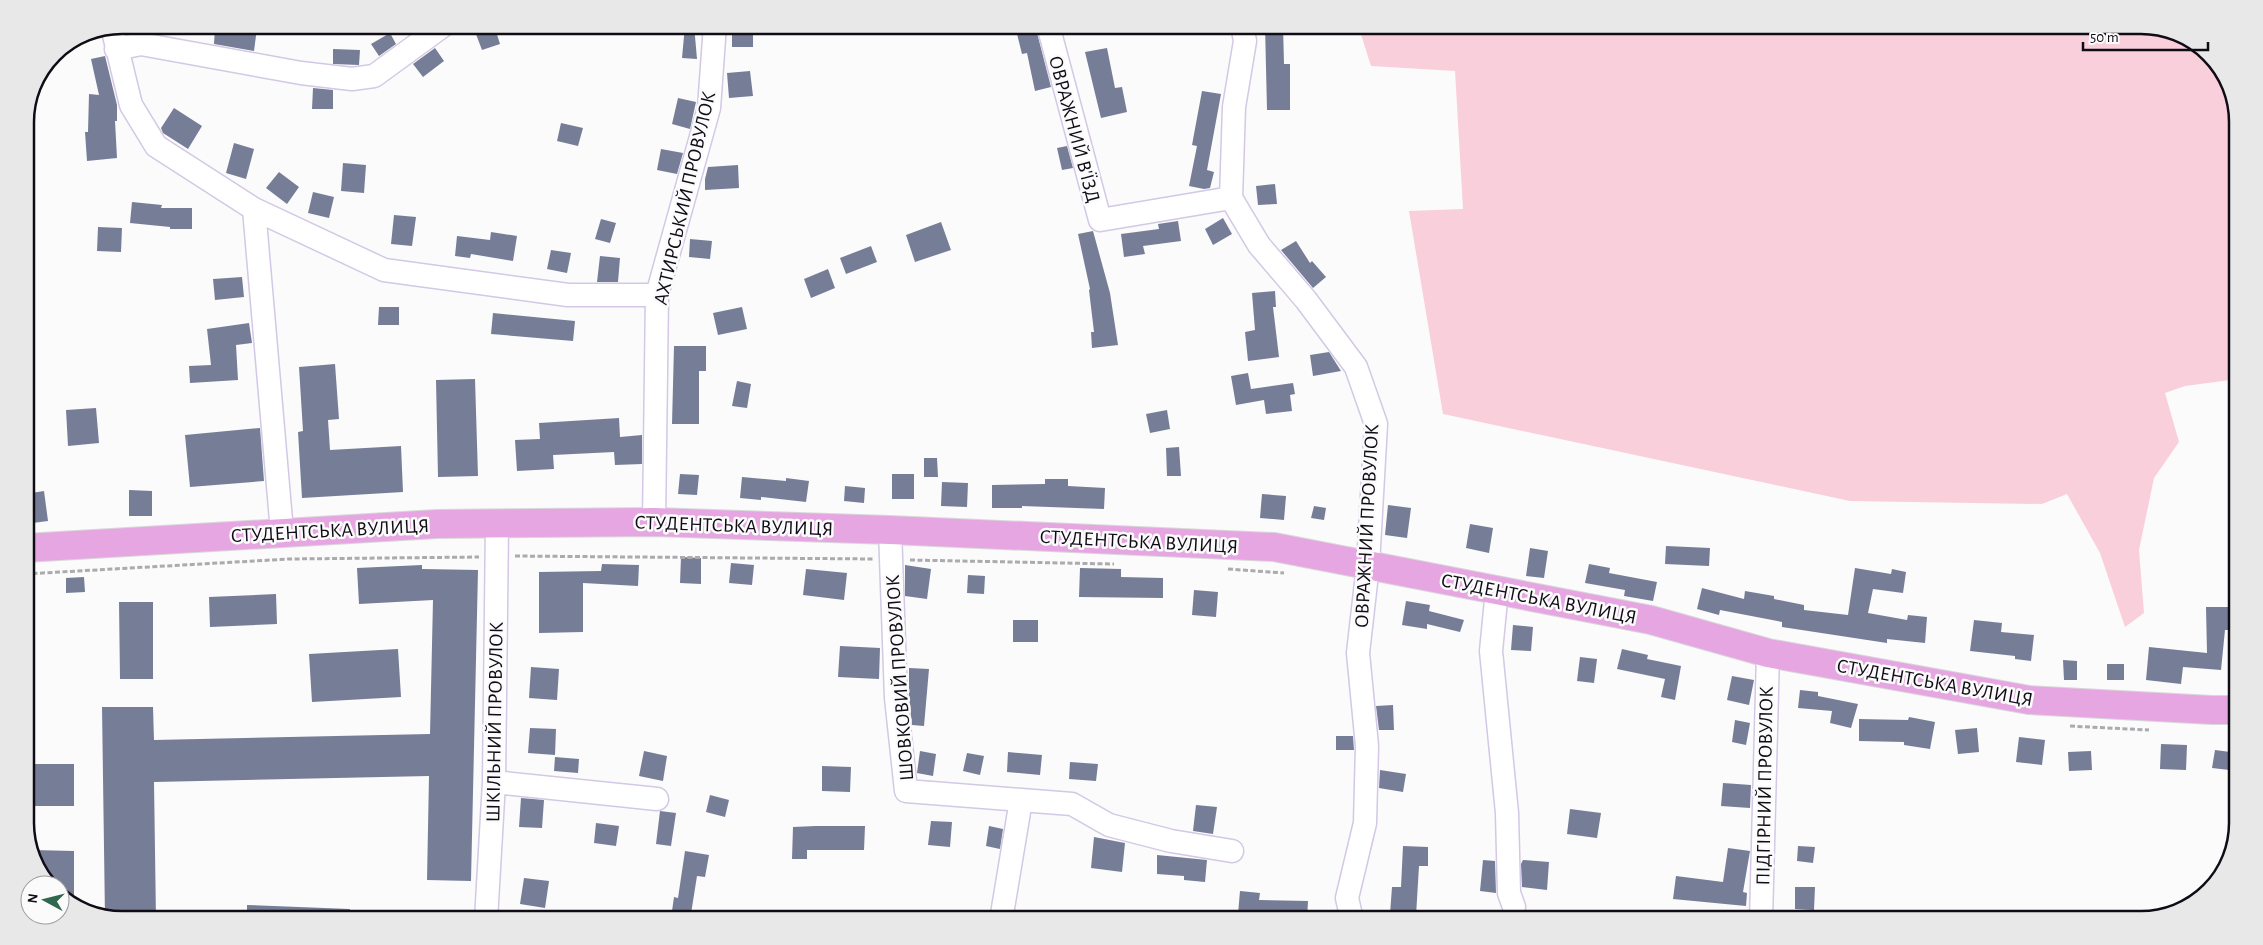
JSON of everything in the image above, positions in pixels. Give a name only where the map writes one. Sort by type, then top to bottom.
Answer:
[{"type":"main road","name":"СТУДЕНТСЬКА ВУЛИЦЯ","points":[[34,547],[437,524],[654,522],[890,530],[1274,548],[1651,620],[1768,652],[2029,700],[2229,710]]},
{"type":"street","points":[[113,34],[131,105],[156,146],[254,210],[384,270],[568,295],[657,295]]},
{"type":"street","points":[[116,49],[141,44],[301,73],[352,79],[374,76],[432,34]]},
{"type":"street","name":"АХТИРСЬКИЙ ПРОВУЛОК","points":[[654,522],[657,295],[709,108],[714,34]]},
{"type":"street","name":"ОВРАЖНИЙ В'ЇЗД","points":[[1050,34],[1100,220],[1231,198]]},
{"type":"street","points":[[1231,198],[1234,107],[1245,41],[1244,34]]},
{"type":"street","name":"ОВРАЖНИЙ ПРОВУЛОК","points":[[1231,198],[1259,245],[1306,300],[1356,367],[1376,424],[1368,565],[1358,653],[1367,746],[1365,824],[1347,898],[1350,911]]},
{"type":"street","points":[[254,210],[282,532]]},
{"type":"street","name":"ШКІЛЬНИЙ ПРОВУЛОК","points":[[487,911],[494,782],[497,524]]},
{"type":"street","name":"ШОВКОВИЙ ПРОВУЛОК","points":[[890,530],[896,698],[906,791],[1072,804],[1109,825],[1171,841],[1232,851]]},
{"type":"street","points":[[1497,590],[1491,651],[1507,814],[1509,893],[1514,907]]},
{"type":"street","name":"ПІДГІРНИЙ ПРОВУЛОК","points":[[1761,911],[1768,652]]},
{"type":"street","points":[[494,782],[657,799]]},
{"type":"street","points":[[1003,911],[1021,800]]},
{"type":"path","points":[[34,573],[288,559],[497,556],[1124,564]]},
{"type":"path","points":[[1220,568],[1287,573]]},
{"type":"path","points":[[2062,724],[2081,728],[2152,730]]},
{"type":"shaded area","points":[[1361,34],[2147,34],[2170,38],[2195,52],[2214,73],[2225,93],[2228,104],[2229,380],[2185,386],[2165,393],[2179,442],[2154,478],[2139,550],[2144,613],[2125,627],[2100,553],[2067,494],[2042,504],[1850,501],[1443,414],[1409,211],[1463,209],[1455,71],[1371,66]]},
{"type":"building","points":[[215,34],[256,34],[254,51],[214,44]]},
{"type":"building","points":[[391,34],[396,44],[379,56],[371,44]]},
{"type":"building","points":[[476,34],[497,34],[500,44],[482,50]]},
{"type":"building","points":[[684,34],[695,34],[697,59],[682,58]]},
{"type":"building","points":[[732,34],[753,34],[753,47],[732,47]]},
{"type":"building","points":[[1017,34],[1037,34],[1051,87],[1035,91],[1027,53],[1022,54]]},
{"type":"building","points":[[1265,34],[1283,34],[1284,64],[1290,64],[1290,110],[1267,110]]},
{"type":"building","points":[[435,48],[444,61],[423,77],[413,64]]},
{"type":"building","points":[[1107,48],[1115,88],[1122,87],[1127,112],[1101,118],[1085,52]]},
{"type":"building","points":[[333,49],[360,50],[359,65],[333,64]]},
{"type":"building","points":[[105,56],[117,105],[117,121],[115,121],[117,158],[87,161],[85,132],[88,132],[89,94],[99,95],[91,59]]},
{"type":"building","points":[[750,71],[753,96],[729,98],[727,73]]},
{"type":"building","points":[[313,88],[333,90],[333,109],[312,109]]},
{"type":"building","points":[[1202,91],[1221,94],[1207,170],[1214,172],[1210,188],[1204,189],[1189,186],[1197,146],[1192,145]]},
{"type":"building","points":[[678,98],[696,102],[690,129],[672,124]]},
{"type":"building","points":[[174,108],[202,126],[188,149],[163,133],[161,128]]},
{"type":"building","points":[[561,123],[583,128],[578,146],[557,141]]},
{"type":"building","points":[[234,143],[254,149],[246,179],[226,173]]},
{"type":"building","points":[[1067,146],[1073,168],[1062,170],[1057,148]]},
{"type":"building","points":[[661,149],[683,153],[677,174],[657,170]]},
{"type":"building","points":[[343,163],[366,165],[364,193],[341,191]]},
{"type":"building","points":[[738,165],[739,188],[705,190],[708,167]]},
{"type":"building","points":[[279,172],[299,187],[287,204],[266,188]]},
{"type":"building","points":[[1275,184],[1277,204],[1258,205],[1256,186]]},
{"type":"building","points":[[313,192],[334,197],[329,218],[308,213]]},
{"type":"building","points":[[132,202],[162,205],[161,208],[192,208],[192,229],[170,229],[170,227],[130,223]]},
{"type":"building","points":[[394,215],[416,217],[412,246],[391,244]]},
{"type":"building","points":[[1223,218],[1232,234],[1213,245],[1205,229]]},
{"type":"building","points":[[601,219],[616,223],[610,243],[595,239]]},
{"type":"building","points":[[1178,221],[1181,241],[1143,246],[1145,254],[1124,257],[1121,234],[1159,229],[1158,224]]},
{"type":"building","points":[[941,222],[951,250],[915,262],[906,235]]},
{"type":"building","points":[[98,227],[122,228],[121,252],[97,251]]},
{"type":"building","points":[[1093,231],[1110,293],[1118,345],[1092,348],[1091,332],[1094,332],[1090,289],[1078,234]]},
{"type":"building","points":[[491,232],[517,236],[513,261],[471,254],[470,258],[455,256],[457,236],[490,240]]},
{"type":"building","points":[[690,239],[712,241],[710,259],[689,257]]},
{"type":"building","points":[[1296,241],[1310,263],[1312,261],[1326,277],[1313,288],[1281,250]]},
{"type":"building","points":[[871,246],[877,262],[846,274],[840,258]]},
{"type":"building","points":[[551,250],[571,253],[567,273],[547,269]]},
{"type":"building","points":[[600,256],[620,258],[618,282],[597,282]]},
{"type":"building","points":[[828,269],[835,288],[811,298],[804,279]]},
{"type":"building","points":[[242,277],[244,297],[215,300],[213,279]]},
{"type":"building","points":[[1275,291],[1276,307],[1273,307],[1279,357],[1248,361],[1245,332],[1255,330],[1252,293]]},
{"type":"building","points":[[379,307],[399,307],[399,325],[378,325]]},
{"type":"building","points":[[742,307],[747,329],[718,335],[713,313]]},
{"type":"building","points":[[493,313],[575,321],[573,341],[491,334]]},
{"type":"building","points":[[249,323],[252,343],[236,345],[238,380],[190,383],[189,366],[211,365],[207,329]]},
{"type":"building","points":[[674,346],[706,346],[706,371],[699,371],[699,424],[672,424]]},
{"type":"building","points":[[1329,352],[1341,371],[1313,376],[1310,355]]},
{"type":"building","points":[[335,364],[339,419],[328,420],[330,450],[401,446],[403,492],[302,498],[298,432],[303,431],[299,367]]},
{"type":"building","points":[[1248,373],[1251,389],[1293,383],[1295,394],[1290,395],[1292,411],[1266,414],[1264,400],[1236,405],[1231,376]]},
{"type":"building","points":[[475,379],[478,476],[438,477],[436,380]]},
{"type":"building","points":[[737,381],[751,384],[747,408],[732,406]]},
{"type":"building","points":[[96,408],[99,443],[68,446],[66,410]]},
{"type":"building","points":[[1167,410],[1170,429],[1150,433],[1146,414]]},
{"type":"building","points":[[619,418],[620,437],[642,435],[642,464],[615,465],[614,452],[553,455],[554,469],[517,471],[515,440],[540,439],[539,423]]},
{"type":"building","points":[[260,428],[264,481],[190,487],[185,435]]},
{"type":"building","points":[[1179,447],[1181,476],[1167,476],[1166,448]]},
{"type":"building","points":[[924,458],[937,458],[938,477],[924,477]]},
{"type":"building","points":[[680,474],[699,475],[697,495],[678,494]]},
{"type":"building","points":[[892,474],[914,474],[914,499],[892,499]]},
{"type":"building","points":[[742,477],[786,481],[786,478],[809,481],[806,502],[761,497],[761,500],[740,498]]},
{"type":"building","points":[[1045,479],[1068,479],[1068,486],[1105,488],[1104,509],[1022,506],[1022,508],[992,508],[992,485],[1045,484]]},
{"type":"building","points":[[942,482],[968,483],[967,507],[941,506]]},
{"type":"building","points":[[845,486],[865,488],[864,503],[844,501]]},
{"type":"building","points":[[129,490],[152,491],[152,516],[129,516]]},
{"type":"building","points":[[44,491],[48,521],[34,523],[34,493]]},
{"type":"building","points":[[1262,494],[1286,496],[1284,520],[1260,518]]},
{"type":"building","points":[[1388,505],[1411,508],[1407,538],[1385,535]]},
{"type":"building","points":[[1314,506],[1326,508],[1324,520],[1311,518]]},
{"type":"building","points":[[1470,524],[1493,528],[1489,553],[1466,548]]},
{"type":"building","points":[[1666,546],[1710,548],[1709,566],[1665,564]]},
{"type":"building","points":[[1530,548],[1548,551],[1544,578],[1526,576]]},
{"type":"building","points":[[681,557],[701,558],[701,584],[680,583]]},
{"type":"building","points":[[731,563],[754,565],[752,585],[729,583]]},
{"type":"building","points":[[602,564],[639,565],[638,586],[583,583],[583,632],[539,633],[539,572],[601,571]]},
{"type":"building","points":[[1589,564],[1610,568],[1609,573],[1657,582],[1653,601],[1624,596],[1625,590],[1585,583]]},
{"type":"building","points":[[422,565],[422,569],[478,570],[471,881],[427,880],[429,776],[154,782],[156,911],[105,910],[102,707],[153,707],[154,740],[430,734],[433,600],[359,604],[357,568]]},
{"type":"building","points":[[905,565],[931,569],[927,599],[905,596]]},
{"type":"building","points":[[1080,568],[1121,569],[1121,577],[1163,578],[1163,598],[1079,597]]},
{"type":"building","points":[[1855,568],[1891,574],[1892,569],[1906,572],[1903,593],[1873,589],[1868,613],[1907,620],[1908,615],[1927,617],[1925,643],[1887,639],[1887,643],[1782,627],[1782,622],[1720,610],[1719,615],[1697,609],[1702,588],[1744,599],[1745,591],[1774,596],[1774,599],[1804,605],[1804,610],[1848,615]]},
{"type":"building","points":[[806,569],[847,573],[844,600],[803,595]]},
{"type":"building","points":[[968,575],[985,576],[984,594],[967,593]]},
{"type":"building","points":[[84,577],[85,592],[66,593],[66,578]]},
{"type":"building","points":[[1194,590],[1218,592],[1216,617],[1192,615]]},
{"type":"building","points":[[276,594],[277,624],[210,627],[209,597]]},
{"type":"building","points":[[1406,601],[1430,605],[1429,611],[1464,620],[1460,632],[1427,624],[1427,629],[1402,625]]},
{"type":"building","points":[[119,602],[153,602],[153,679],[120,679]]},
{"type":"building","points":[[2206,607],[2229,607],[2229,630],[2225,630],[2221,670],[2183,667],[2181,684],[2146,680],[2149,647],[2207,653]]},
{"type":"building","points":[[1013,620],[1038,620],[1038,642],[1013,642]]},
{"type":"building","points":[[1974,620],[2002,623],[2001,632],[2034,635],[2031,661],[2015,659],[2015,656],[1970,651]]},
{"type":"building","points":[[1513,625],[1533,627],[1531,651],[1511,650]]},
{"type":"building","points":[[840,646],[880,648],[879,679],[838,677]]},
{"type":"building","points":[[398,649],[401,697],[312,702],[309,654]]},
{"type":"building","points":[[1622,649],[1648,655],[1647,659],[1681,666],[1675,700],[1661,697],[1665,679],[1617,669]]},
{"type":"building","points":[[1580,657],[1597,659],[1594,683],[1577,681]]},
{"type":"building","points":[[2063,660],[2077,661],[2077,680],[2064,680]]},
{"type":"building","points":[[2107,664],[2124,664],[2124,680],[2107,680]]},
{"type":"building","points":[[531,667],[559,669],[557,700],[529,698]]},
{"type":"building","points":[[909,668],[929,669],[924,726],[912,725],[909,697]]},
{"type":"building","points":[[1732,676],[1754,680],[1749,705],[1727,700]]},
{"type":"building","points":[[1800,690],[1818,692],[1818,696],[1858,704],[1851,728],[1830,723],[1832,711],[1798,708]]},
{"type":"building","points":[[1393,705],[1394,730],[1379,730],[1376,706]]},
{"type":"building","points":[[1909,717],[1935,722],[1930,749],[1904,745],[1904,742],[1859,741],[1859,719],[1908,720]]},
{"type":"building","points":[[1735,720],[1750,723],[1746,745],[1732,742]]},
{"type":"building","points":[[530,728],[556,729],[555,755],[528,753]]},
{"type":"building","points":[[1977,728],[1979,752],[1958,754],[1955,730]]},
{"type":"building","points":[[1336,736],[1353,736],[1354,750],[1336,750]]},
{"type":"building","points":[[2019,737],[2045,740],[2042,765],[2016,762]]},
{"type":"building","points":[[2161,744],[2187,745],[2186,770],[2160,769]]},
{"type":"building","points":[[2215,750],[2229,752],[2229,770],[2212,768]]},
{"type":"building","points":[[644,751],[667,756],[663,781],[639,776]]},
{"type":"building","points":[[920,751],[936,754],[933,776],[917,773]]},
{"type":"building","points":[[2091,751],[2092,770],[2069,771],[2068,752]]},
{"type":"building","points":[[1008,752],[1042,755],[1040,775],[1007,772]]},
{"type":"building","points":[[967,753],[984,756],[980,775],[963,771]]},
{"type":"building","points":[[555,757],[579,759],[578,773],[554,771]]},
{"type":"building","points":[[1070,762],[1098,764],[1096,781],[1069,779]]},
{"type":"building","points":[[34,764],[74,764],[74,806],[34,806]]},
{"type":"building","points":[[822,766],[851,767],[850,792],[822,791]]},
{"type":"building","points":[[1380,770],[1406,774],[1403,792],[1379,788]]},
{"type":"building","points":[[1723,783],[1751,785],[1750,808],[1721,806]]},
{"type":"building","points":[[710,795],[729,800],[725,817],[706,812]]},
{"type":"building","points":[[521,798],[544,800],[542,828],[519,827]]},
{"type":"building","points":[[1196,805],[1217,807],[1213,834],[1193,831]]},
{"type":"building","points":[[1570,809],[1601,813],[1597,838],[1567,834]]},
{"type":"building","points":[[660,811],[676,813],[671,846],[656,844]]},
{"type":"building","points":[[931,821],[952,822],[950,847],[928,845]]},
{"type":"building","points":[[596,823],[619,826],[616,846],[594,843]]},
{"type":"building","points":[[865,826],[864,850],[807,850],[807,859],[792,859],[793,827]]},
{"type":"building","points":[[989,826],[1003,829],[1000,849],[986,846]]},
{"type":"building","points":[[1094,837],[1125,843],[1122,872],[1091,868]]},
{"type":"building","points":[[1403,846],[1428,847],[1428,866],[1419,866],[1416,911],[1390,911],[1392,887],[1401,887]]},
{"type":"building","points":[[1798,846],[1815,847],[1813,863],[1797,861]]},
{"type":"building","points":[[1728,848],[1750,851],[1743,892],[1747,893],[1746,906],[1673,899],[1676,876],[1723,882]]},
{"type":"building","points":[[37,850],[74,851],[74,897],[70,894],[70,875],[51,875]]},
{"type":"building","points":[[685,851],[709,855],[705,877],[697,876],[691,911],[672,911],[674,897],[678,898]]},
{"type":"building","points":[[1157,855],[1207,860],[1205,882],[1184,880],[1184,876],[1157,874]]},
{"type":"building","points":[[1483,860],[1495,861],[1496,893],[1480,891]]},
{"type":"building","points":[[1523,860],[1549,862],[1547,890],[1522,887],[1521,864]]},
{"type":"building","points":[[524,878],[549,881],[545,908],[520,904]]},
{"type":"building","points":[[1795,887],[1815,887],[1814,910],[1795,909]]},
{"type":"building","points":[[1240,891],[1260,893],[1259,900],[1308,901],[1307,911],[1238,911]]},
{"type":"building","points":[[247,905],[350,909],[350,911],[247,911]]}]
